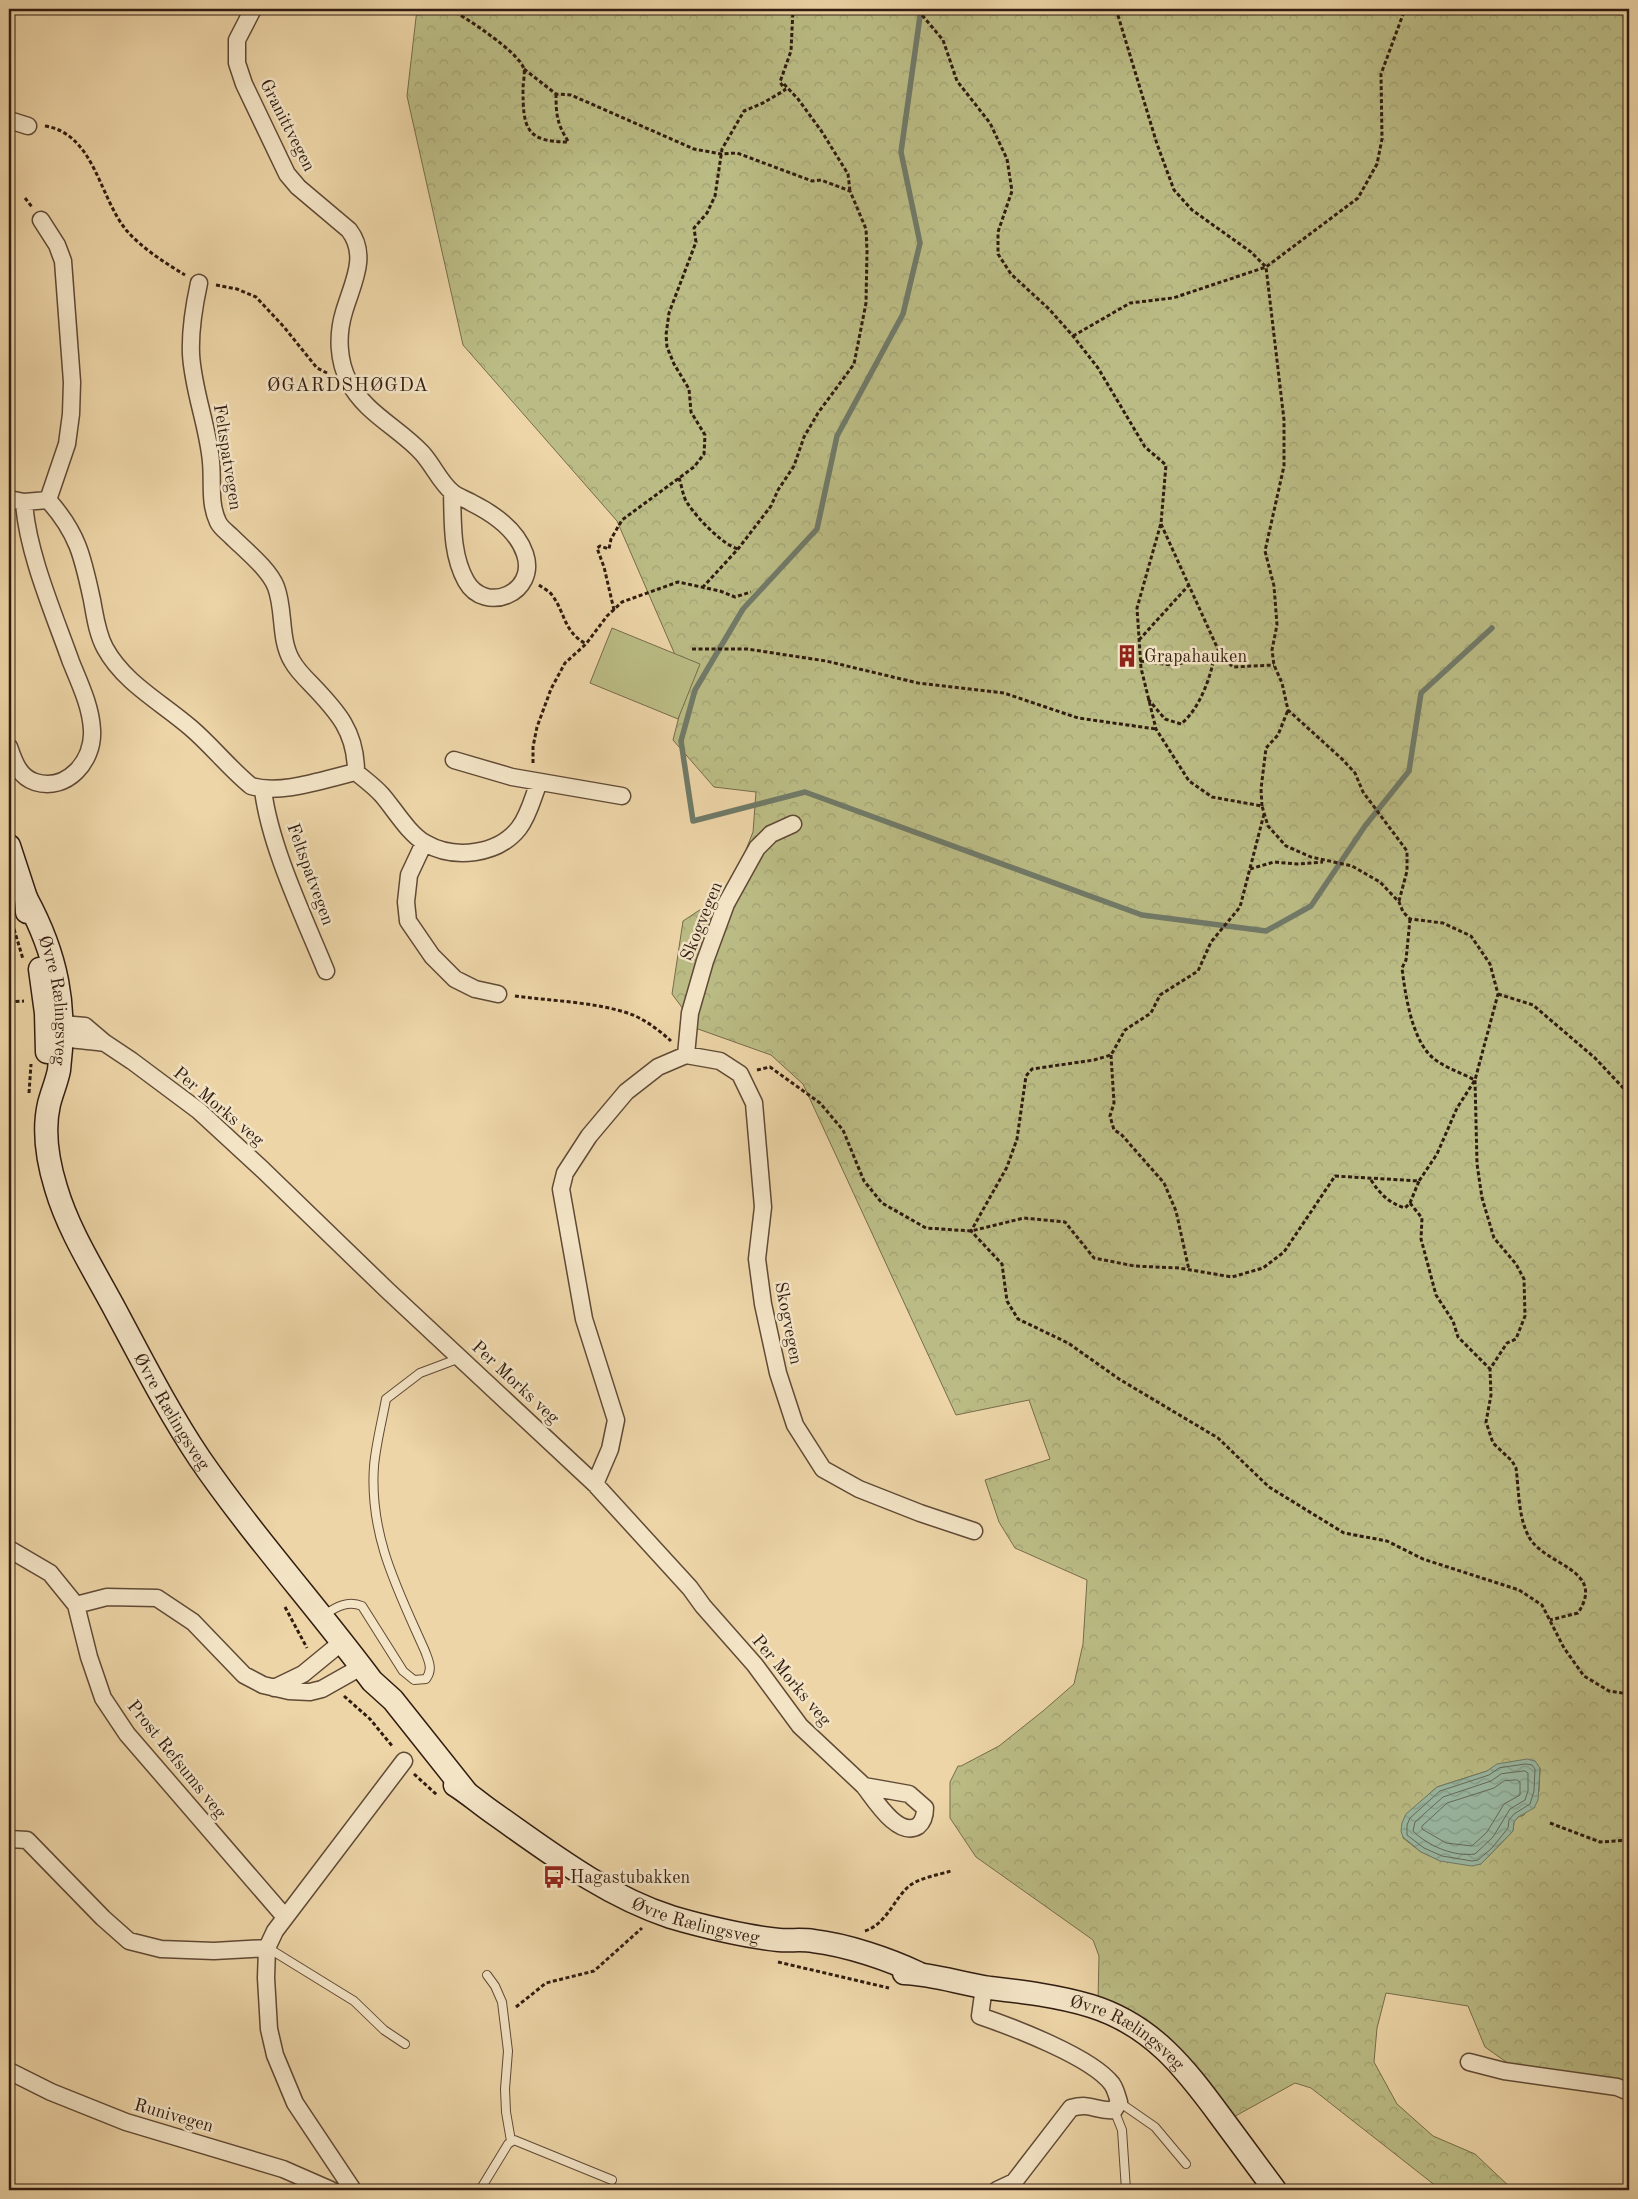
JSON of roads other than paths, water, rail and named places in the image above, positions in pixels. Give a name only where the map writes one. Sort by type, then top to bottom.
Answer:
[{"type":"main road","name":"Øvre Rælingsveg","points":[[9,846],[26,898],[30,930],[57,1031],[45,1072],[49,1105],[50,1160],[61,1204],[164,1400],[201,1459],[366,1674],[393,1700],[467,1793],[549,1853],[633,1903],[691,1922],[778,1940],[813,1941],[889,1960],[918,1973],[984,1987],[1051,1996],[1092,2006],[1122,2019],[1144,2032],[1183,2067],[1275,2190]]},
{"type":"street","name":"Granittvegen","points":[[253,9],[237,40],[236,63],[244,84],[287,174],[298,188],[349,230],[355,238],[358,249],[358,274],[343,313],[340,332],[343,368],[350,384],[365,404],[422,452],[452,492],[490,512],[520,541],[526,557],[527,576],[520,587],[508,596],[494,598],[480,596],[467,583],[459,566],[454,539],[452,492]]},
{"type":"street","points":[[9,120],[28,126]]},
{"type":"street","points":[[41,220],[57,245],[64,261],[72,382],[71,414],[67,444],[48,500]]},
{"type":"street","name":"Feltspatvegen","points":[[199,282],[192,320],[191,355],[212,464],[211,490],[214,512],[219,524],[258,562],[275,585],[280,600],[285,642],[291,659],[301,674],[318,692],[351,734],[355,749],[356,772]]},
{"type":"street","points":[[9,747],[20,772],[26,778],[34,782],[51,784],[60,782],[74,774],[88,756],[92,745],[90,713],[58,627],[16,501],[48,500]]},
{"type":"street","points":[[48,500],[64,518],[74,536],[82,556],[97,626],[104,646],[116,666],[136,685],[192,728],[251,786],[263,790],[282,788],[356,772],[381,793],[424,842],[447,853],[468,853],[485,850],[508,838],[525,819],[538,782]]},
{"type":"street","points":[[454,760],[512,777],[622,796]]},
{"type":"street","name":"Feltspatvegen","points":[[263,790],[265,804],[281,858],[326,971]]},
{"type":"street","name":"Skogvegen","points":[[793,824],[771,834],[757,848],[726,904],[705,961],[690,1014],[686,1055],[720,1061],[740,1074],[754,1103],[763,1207],[757,1259],[763,1304],[778,1373],[795,1425],[823,1470],[859,1489],[974,1531]]},
{"type":"street","points":[[424,842],[410,875],[406,902],[408,921],[432,956],[455,979],[475,989],[498,994]]},
{"type":"street","name":"Per Morks veg","points":[[57,1031],[105,1043],[200,1111],[595,1484],[690,1588],[703,1606],[754,1665],[800,1726],[864,1786]]},
{"type":"street","points":[[595,1484],[610,1449],[616,1420],[584,1319],[561,1189],[565,1173],[589,1136],[626,1092],[658,1067],[686,1055]]},
{"type":"street","name":"Prost Refsums veg","points":[[9,1549],[50,1573],[76,1605],[103,1698],[127,1734],[285,1917]]},
{"type":"street","points":[[76,1605],[107,1597],[157,1598],[194,1622],[244,1675],[254,1681],[274,1688],[300,1692],[316,1690],[366,1674]]},
{"type":"street","points":[[274,1688],[304,1674],[342,1642]]},
{"type":"street","points":[[353,2190],[294,2103],[275,2055],[269,2029],[267,1948],[275,1930],[404,1762]]},
{"type":"street","points":[[9,1839],[28,1840],[103,1918],[130,1941],[161,1949],[214,1951],[267,1948]]},
{"type":"street","points":[[984,1987],[980,2016],[1026,2033],[1058,2048],[1092,2068],[1111,2083],[1116,2106],[1106,2111],[1082,2105],[1071,2108],[1014,2182],[997,2190]]},
{"type":"street","points":[[1469,2062],[1504,2071],[1617,2087],[1629,2092]]},
{"type":"street","name":"Runivegen","points":[[9,2071],[52,2092],[126,2122],[282,2169],[331,2190]]},
{"type":"lane","points":[[322,1616],[344,1604],[362,1606],[403,1671],[414,1680],[426,1679],[429,1675],[430,1665],[426,1651],[386,1562],[375,1513],[374,1466],[386,1399],[420,1373],[460,1358]]},
{"type":"lane","points":[[267,1948],[354,2001],[384,2030],[405,2044]]},
{"type":"lane","points":[[480,2190],[511,2141],[506,2112],[505,2089],[508,2051],[499,1994],[487,1975]]},
{"type":"lane","points":[[1116,2106],[1155,2127],[1186,2164]]},
{"type":"lane","points":[[1116,2106],[1122,2130],[1126,2190]]},
{"type":"lane","points":[[511,2141],[519,2141],[612,2180]]},
{"type":"water","points":[[1527,1759],[1535,1761],[1540,1768],[1538,1800],[1534,1808],[1518,1817],[1514,1822],[1513,1831],[1481,1864],[1472,1866],[1440,1861],[1421,1852],[1403,1837],[1401,1831],[1402,1823],[1406,1814],[1437,1787],[1487,1771],[1497,1764]]},
{"type":"waterway","points":[[921,9],[901,152],[920,243],[903,314],[837,436],[817,529],[743,609],[695,690],[681,741],[693,821],[805,792],[1142,915],[1266,931],[1311,906],[1365,826],[1409,771],[1421,693],[1492,628]]},
{"type":"place","name":"Grapahauken","points":[[1127,656]]},
{"type":"place","name":"Hagastubakken","points":[[554,1877]]},
{"type":"district","name":"ØGARDSHØGDA","points":[[348,384]]}]
